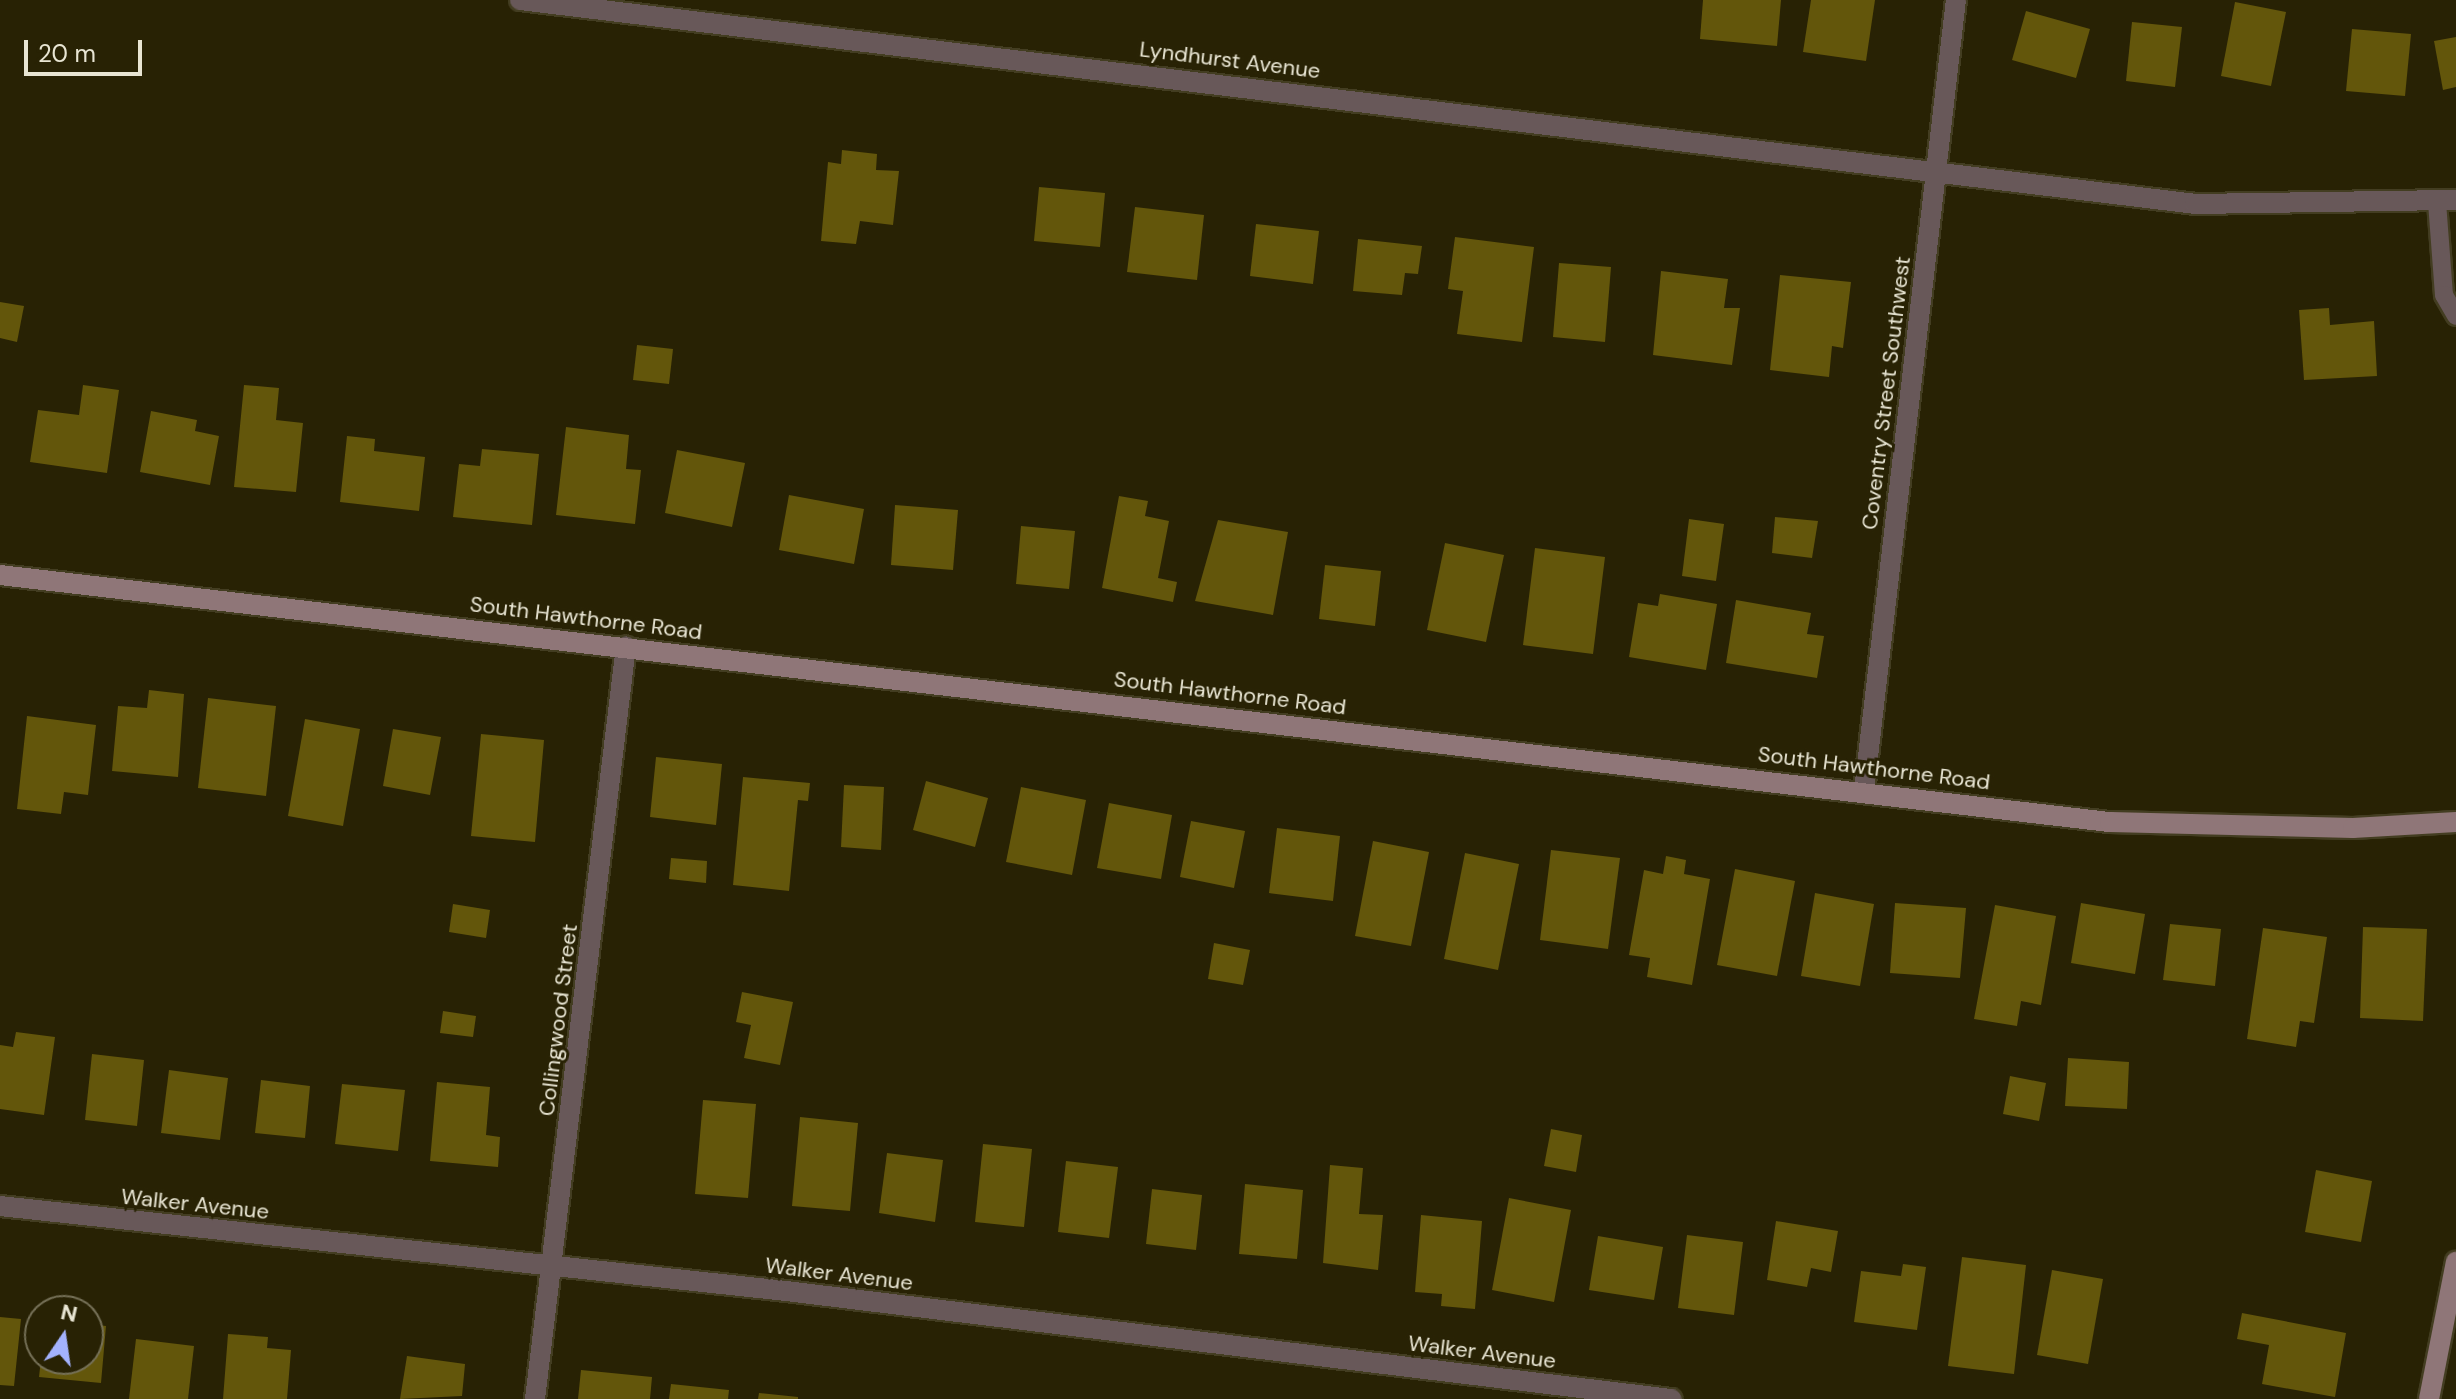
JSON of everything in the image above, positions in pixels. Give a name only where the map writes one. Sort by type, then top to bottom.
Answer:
[{"type":"main road","name":"South Hawthorne Road","points":[[0,575],[2110,822],[2353,828],[2456,822]]},
{"type":"main road","points":[[2429,1399],[2456,1262]]},
{"type":"street","name":"Lyndhurst Avenue","points":[[520,0],[1936,169],[2195,204],[2446,201]]},
{"type":"street","name":"Coventry Street Southwest","points":[[1864,791],[1956,0]]},
{"type":"street","name":"Collingwood Street","points":[[535,1399],[626,646]]},
{"type":"street","name":"Walker Avenue","points":[[0,1206],[1671,1399]]},
{"type":"lane","points":[[2446,201],[2444,295],[2456,316]]},
{"type":"building","points":[[1703,0],[1781,0],[1777,46],[1700,39]]},
{"type":"building","points":[[1811,0],[1875,0],[1866,61],[1803,52]]},
{"type":"building","points":[[2235,2],[2286,12],[2271,86],[2221,76]]},
{"type":"building","points":[[2026,11],[2090,29],[2076,78],[2012,60]]},
{"type":"building","points":[[2132,22],[2182,27],[2175,87],[2126,81]]},
{"type":"building","points":[[2352,29],[2411,34],[2405,96],[2346,91]]},
{"type":"building","points":[[2456,37],[2456,87],[2443,90],[2434,41]]},
{"type":"building","points":[[842,150],[877,154],[876,170],[899,171],[893,225],[860,221],[856,244],[821,241],[828,162],[841,164]]},
{"type":"building","points":[[1039,187],[1105,193],[1100,247],[1034,241]]},
{"type":"building","points":[[1135,207],[1204,215],[1197,280],[1127,272]]},
{"type":"building","points":[[1256,224],[1319,231],[1313,284],[1250,276]]},
{"type":"building","points":[[1455,237],[1534,247],[1522,342],[1457,334],[1463,291],[1448,289]]},
{"type":"building","points":[[1358,239],[1422,246],[1418,274],[1405,273],[1402,295],[1353,291]]},
{"type":"building","points":[[1559,263],[1611,267],[1605,342],[1553,337]]},
{"type":"building","points":[[1661,271],[1728,279],[1724,308],[1740,308],[1732,365],[1653,355]]},
{"type":"building","points":[[1780,275],[1851,282],[1843,348],[1832,346],[1829,377],[1770,370]]},
{"type":"building","points":[[0,302],[24,306],[17,342],[0,338]]},
{"type":"building","points":[[2329,308],[2330,325],[2374,321],[2377,376],[2304,380],[2299,310]]},
{"type":"building","points":[[637,345],[673,349],[669,384],[633,380]]},
{"type":"building","points":[[83,385],[119,390],[107,473],[30,462],[38,410],[79,415]]},
{"type":"building","points":[[244,385],[279,388],[276,420],[303,423],[296,492],[234,487]]},
{"type":"building","points":[[151,411],[197,420],[195,431],[219,436],[210,485],[140,472]]},
{"type":"building","points":[[566,427],[629,435],[626,469],[641,470],[635,524],[556,515]]},
{"type":"building","points":[[347,436],[375,439],[374,451],[425,457],[419,511],[340,502]]},
{"type":"building","points":[[482,449],[539,454],[532,525],[453,517],[459,464],[480,466]]},
{"type":"building","points":[[677,450],[745,463],[732,527],[665,513]]},
{"type":"building","points":[[789,495],[864,509],[854,564],[779,550]]},
{"type":"building","points":[[1119,496],[1148,501],[1145,516],[1169,521],[1158,578],[1177,582],[1173,602],[1102,588]]},
{"type":"building","points":[[895,505],[958,510],[953,570],[891,565]]},
{"type":"building","points":[[1775,517],[1818,521],[1812,558],[1772,553]]},
{"type":"building","points":[[1689,519],[1724,524],[1716,581],[1682,576]]},
{"type":"building","points":[[1218,520],[1288,532],[1273,615],[1195,601]]},
{"type":"building","points":[[1021,526],[1075,531],[1069,589],[1016,584]]},
{"type":"building","points":[[1445,543],[1504,555],[1486,642],[1427,630]]},
{"type":"building","points":[[1535,548],[1605,557],[1593,654],[1523,645]]},
{"type":"building","points":[[1325,565],[1381,571],[1375,626],[1319,619]]},
{"type":"building","points":[[1660,594],[1717,604],[1706,670],[1629,657],[1638,603],[1658,606]]},
{"type":"building","points":[[1736,600],[1811,613],[1807,634],[1824,636],[1817,678],[1726,663]]},
{"type":"building","points":[[149,690],[184,694],[178,777],[112,771],[118,706],[147,708]]},
{"type":"building","points":[[208,698],[276,706],[266,796],[198,788]]},
{"type":"building","points":[[27,716],[96,725],[88,795],[64,792],[61,814],[17,809]]},
{"type":"building","points":[[305,719],[360,729],[343,826],[288,816]]},
{"type":"building","points":[[393,729],[441,737],[430,795],[383,786]]},
{"type":"building","points":[[481,734],[544,740],[535,842],[471,836]]},
{"type":"building","points":[[656,757],[722,764],[716,825],[650,817]]},
{"type":"building","points":[[743,777],[810,783],[808,801],[798,800],[789,891],[733,885]]},
{"type":"building","points":[[926,781],[988,798],[975,847],[913,830]]},
{"type":"building","points":[[844,785],[884,787],[881,850],[841,847]]},
{"type":"building","points":[[1021,787],[1086,800],[1072,875],[1006,862]]},
{"type":"building","points":[[1109,803],[1172,815],[1161,879],[1097,868]]},
{"type":"building","points":[[1191,821],[1245,831],[1234,888],[1180,877]]},
{"type":"building","points":[[1277,828],[1340,836],[1333,901],[1269,893]]},
{"type":"building","points":[[1373,841],[1429,852],[1411,946],[1355,936]]},
{"type":"building","points":[[1551,850],[1620,858],[1608,949],[1540,940]]},
{"type":"building","points":[[1465,853],[1519,864],[1498,970],[1444,959]]},
{"type":"building","points":[[1666,856],[1686,860],[1684,874],[1710,879],[1692,985],[1647,977],[1650,958],[1629,955],[1644,870],[1663,874]]},
{"type":"building","points":[[671,858],[707,861],[706,883],[669,879]]},
{"type":"building","points":[[1735,869],[1795,881],[1777,976],[1717,965]]},
{"type":"building","points":[[1815,893],[1874,904],[1860,986],[1801,976]]},
{"type":"building","points":[[1895,903],[1966,908],[1960,978],[1890,973]]},
{"type":"building","points":[[2081,903],[2145,914],[2135,974],[2071,963]]},
{"type":"building","points":[[453,904],[490,910],[486,938],[449,932]]},
{"type":"building","points":[[1995,905],[2056,916],[2041,1005],[2021,1001],[2017,1026],[1974,1019]]},
{"type":"building","points":[[2170,924],[2221,929],[2215,986],[2163,980]]},
{"type":"building","points":[[2363,927],[2427,929],[2423,1021],[2360,1018]]},
{"type":"building","points":[[2263,928],[2327,937],[2314,1023],[2300,1021],[2296,1047],[2247,1039]]},
{"type":"building","points":[[1214,943],[1250,950],[1243,985],[1208,979]]},
{"type":"building","points":[[742,992],[793,1002],[780,1065],[744,1058],[751,1025],[736,1022]]},
{"type":"building","points":[[443,1011],[476,1016],[473,1037],[440,1033]]},
{"type":"building","points":[[16,1032],[55,1037],[44,1115],[0,1109],[0,1045],[13,1047]]},
{"type":"building","points":[[92,1054],[144,1060],[137,1126],[85,1120]]},
{"type":"building","points":[[2068,1058],[2129,1062],[2127,1109],[2065,1106]]},
{"type":"building","points":[[169,1070],[228,1078],[220,1140],[161,1133]]},
{"type":"building","points":[[2010,1076],[2046,1083],[2039,1121],[2003,1114]]},
{"type":"building","points":[[261,1080],[310,1086],[305,1138],[255,1133]]},
{"type":"building","points":[[437,1082],[490,1087],[486,1135],[500,1137],[498,1167],[430,1161]]},
{"type":"building","points":[[342,1084],[405,1090],[398,1151],[335,1144]]},
{"type":"building","points":[[703,1100],[756,1104],[748,1198],[695,1194]]},
{"type":"building","points":[[800,1117],[858,1123],[850,1211],[792,1206]]},
{"type":"building","points":[[1551,1129],[1582,1135],[1576,1172],[1544,1166]]},
{"type":"building","points":[[983,1144],[1032,1149],[1024,1227],[975,1222]]},
{"type":"building","points":[[887,1153],[943,1160],[935,1222],[879,1213]]},
{"type":"building","points":[[1066,1161],[1118,1167],[1109,1238],[1058,1232]]},
{"type":"building","points":[[1330,1165],[1363,1168],[1359,1214],[1383,1215],[1378,1270],[1323,1263]]},
{"type":"building","points":[[2316,1170],[2372,1181],[2361,1242],[2305,1232]]},
{"type":"building","points":[[1245,1184],[1303,1190],[1297,1259],[1239,1254]]},
{"type":"building","points":[[1152,1189],[1202,1195],[1196,1250],[1146,1244]]},
{"type":"building","points":[[1509,1198],[1571,1210],[1554,1302],[1492,1290]]},
{"type":"building","points":[[1421,1215],[1482,1221],[1475,1309],[1441,1306],[1442,1294],[1415,1292]]},
{"type":"building","points":[[1776,1221],[1838,1231],[1831,1272],[1811,1268],[1807,1287],[1767,1280]]},
{"type":"building","points":[[1687,1235],[1743,1242],[1734,1315],[1678,1308]]},
{"type":"building","points":[[1598,1236],[1663,1247],[1654,1300],[1589,1290]]},
{"type":"building","points":[[1962,1257],[2026,1265],[2014,1374],[1948,1366]]},
{"type":"building","points":[[1903,1264],[1926,1267],[1917,1330],[1854,1322],[1861,1271],[1901,1276]]},
{"type":"building","points":[[2052,1270],[2103,1279],[2088,1364],[2037,1355]]},
{"type":"building","points":[[2242,1313],[2346,1333],[2335,1397],[2262,1384],[2269,1345],[2237,1339]]},
{"type":"building","points":[[0,1317],[21,1319],[14,1386],[0,1385]]},
{"type":"building","points":[[228,1334],[268,1337],[267,1348],[291,1350],[287,1399],[223,1399]]},
{"type":"building","points":[[136,1339],[194,1346],[188,1399],[129,1399]]},
{"type":"building","points":[[407,1356],[465,1364],[462,1396],[400,1399]]},
{"type":"building","points":[[581,1370],[652,1377],[650,1399],[578,1399]]},
{"type":"building","points":[[39,1375],[102,1375],[101,1383]]},
{"type":"building","points":[[671,1384],[729,1390],[728,1399],[669,1399]]},
{"type":"building","points":[[759,1393],[798,1397],[798,1399],[758,1399]]}]
